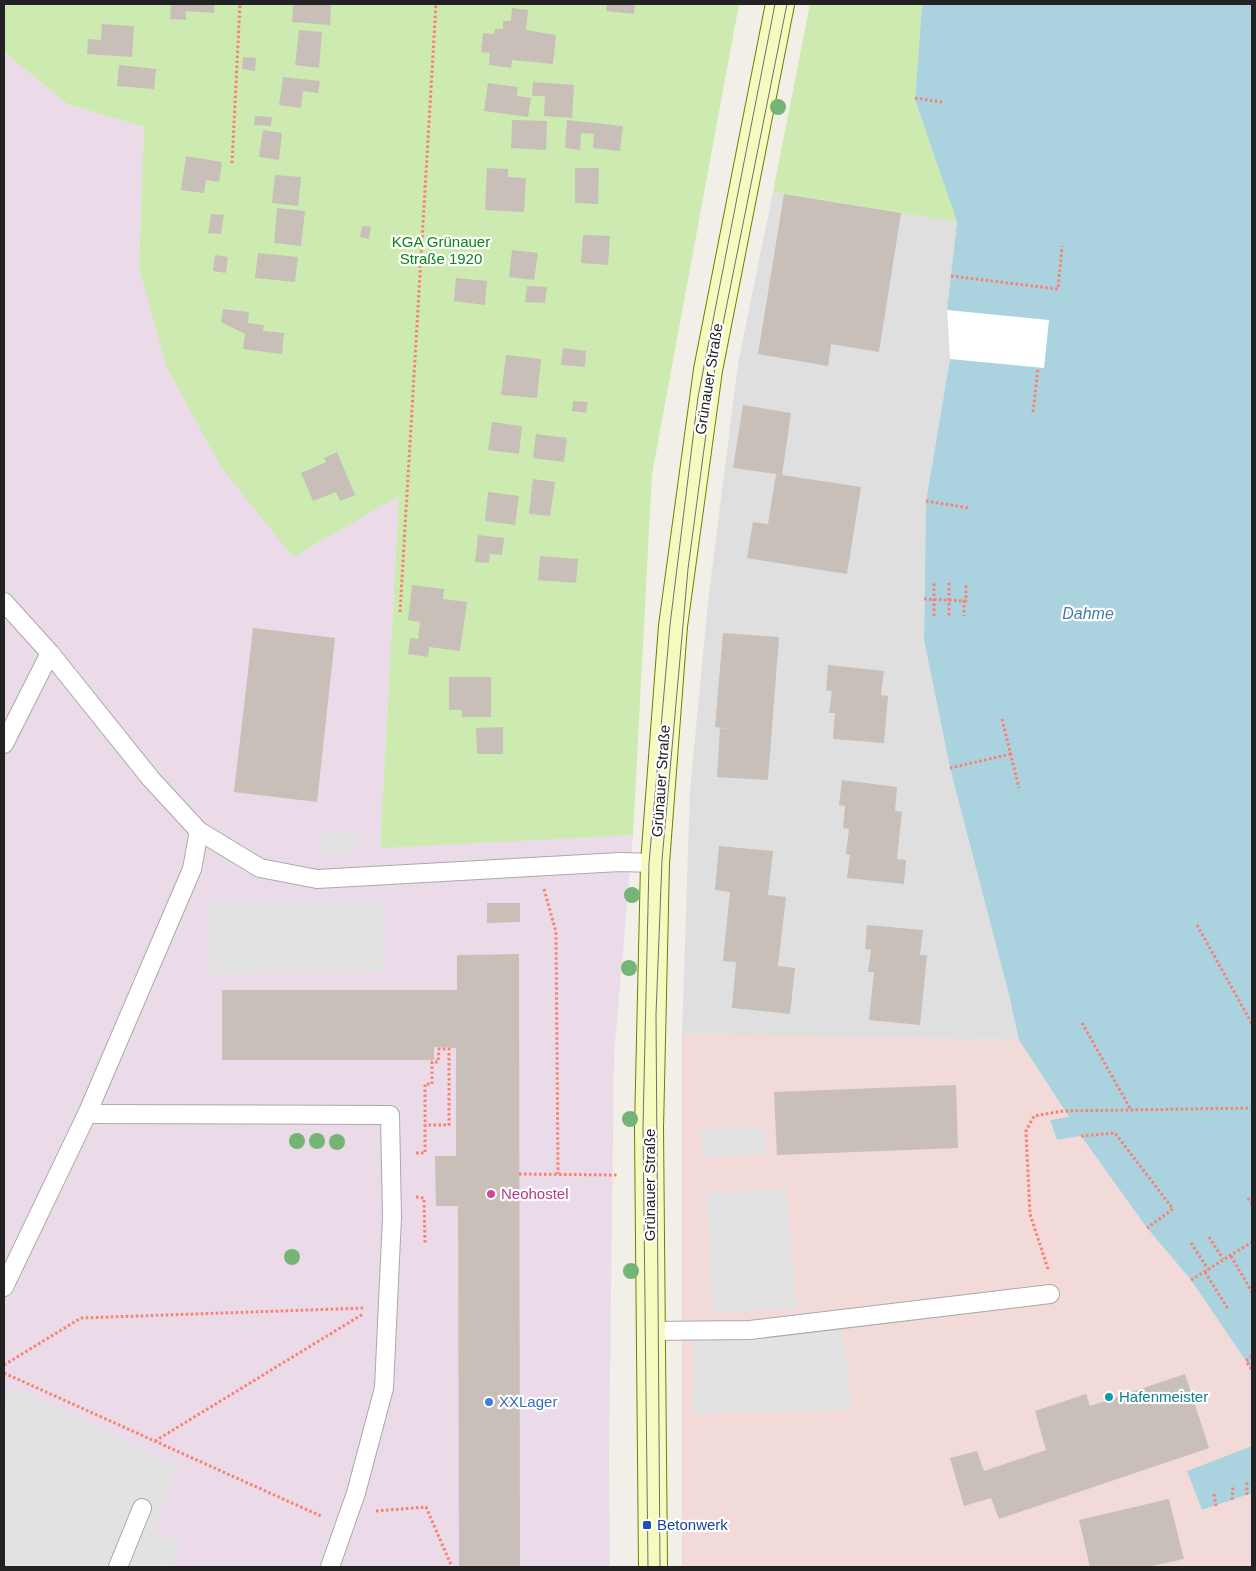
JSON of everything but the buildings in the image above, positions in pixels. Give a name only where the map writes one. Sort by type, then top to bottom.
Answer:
[{"type":"main road","name":"Grünauer Straße","points":[[653,1567],[649,1128],[655,862],[673,626],[708,370],[780,4]]},
{"type":"lane","points":[[4,602],[50,653],[151,779],[199,831],[260,868],[317,879],[620,862],[655,862]]},
{"type":"lane","points":[[4,744],[50,653]]},
{"type":"lane","points":[[4,707],[16,720]]},
{"type":"lane","points":[[4,1287],[87,1114],[192,869],[199,831]]},
{"type":"lane","points":[[87,1114],[390,1115],[392,1217],[384,1388],[351,1506],[330,1567]]},
{"type":"lane","points":[[650,1331],[750,1330],[1050,1294]]},
{"type":"lane","points":[[118,1567],[142,1508]]},
{"type":"path","points":[[232,163],[240,4]]},
{"type":"path","points":[[400,612],[436,4]]},
{"type":"path","points":[[915,98],[942,102]]},
{"type":"path","points":[[951,276],[1058,289],[1062,246]]},
{"type":"path","points":[[1033,412],[1038,368]]},
{"type":"path","points":[[926,501],[969,508]]},
{"type":"path","points":[[934,583],[934,616]]},
{"type":"path","points":[[949,583],[949,616]]},
{"type":"path","points":[[964,616],[966,585]]},
{"type":"path","points":[[924,599],[964,600]]},
{"type":"path","points":[[1002,719],[1019,788]]},
{"type":"path","points":[[950,768],[1011,754]]},
{"type":"path","points":[[544,866],[544,894],[556,932],[558,1174]]},
{"type":"path","points":[[1197,924],[1252,1024]]},
{"type":"path","points":[[1082,1023],[1130,1110]]},
{"type":"path","points":[[416,1161],[416,1153],[425,1153],[425,1125],[425,1084],[432,1084],[432,1062],[438,1062],[439,1049],[449,1049],[449,1125],[425,1125]]},
{"type":"path","points":[[1050,1294],[1052,1284],[1030,1214],[1026,1132],[1034,1116],[1063,1111],[1252,1108]]},
{"type":"path","points":[[1081,1136],[1115,1133],[1173,1209],[1147,1228]]},
{"type":"path","points":[[519,1174],[617,1175]]},
{"type":"path","points":[[416,1188],[416,1197],[424,1198],[425,1243]]},
{"type":"path","points":[[1248,1198],[1252,1204]]},
{"type":"path","points":[[1209,1236],[1223,1260]]},
{"type":"path","points":[[1191,1280],[1252,1242]]},
{"type":"path","points":[[1192,1243],[1228,1309]]},
{"type":"path","points":[[1230,1256],[1252,1292]]},
{"type":"path","points":[[4,1365],[81,1318],[374,1308],[154,1442]]},
{"type":"path","points":[[1252,1356],[1246,1361],[1252,1370]]},
{"type":"path","points":[[4,1373],[344,1526]]},
{"type":"path","points":[[1247,1480],[1247,1495]]},
{"type":"path","points":[[1232,1500],[1233,1485]]},
{"type":"path","points":[[1214,1494],[1216,1506]]},
{"type":"path","points":[[351,1506],[365,1511],[426,1507],[452,1567]]},
{"type":"shaded area","points":[[4,52],[67,104],[144,127],[139,267],[293,557],[399,495],[380,847],[633,835],[614,1055],[609,1457],[610,1567],[4,1567]]},
{"type":"shaded area","points":[[773,192],[957,222],[947,309],[950,359],[926,501],[924,640],[950,768],[1019,1040],[682,1034],[690,791],[708,602],[738,363]]},
{"type":"shaded area","points":[[355,830],[356,853],[322,855],[320,831]]},
{"type":"shaded area","points":[[384,901],[385,972],[210,974],[209,903]]},
{"type":"shaded area","points":[[682,1034],[1019,1040],[1069,1118],[1050,1120],[1057,1140],[1081,1136],[1147,1228],[1191,1280],[1252,1370],[1252,1446],[1187,1471],[1202,1510],[1252,1493],[1252,1567],[682,1567]]},
{"type":"shaded area","points":[[762,1126],[767,1154],[703,1158],[700,1128]]},
{"type":"shaded area","points":[[786,1188],[797,1308],[712,1313],[707,1193]]},
{"type":"shaded area","points":[[842,1327],[852,1410],[692,1414],[694,1335]]},
{"type":"shaded area","points":[[12,1387],[177,1465],[154,1533],[181,1543],[173,1567],[4,1567],[4,1404]]},
{"type":"green space","name":"KGA Grünauer Straße 1920","points":[[4,4],[739,4],[652,474],[633,835],[380,848],[399,496],[293,557],[221,467],[166,366],[139,267],[144,127],[67,104],[4,52]]},
{"type":"green space","points":[[810,4],[922,4],[915,100],[957,222],[773,192]]},
{"type":"water","name":"Dahme","points":[[922,4],[1252,4],[1252,1370],[1191,1280],[1147,1228],[1081,1136],[1057,1140],[1050,1120],[1069,1117],[1019,1040],[950,768],[924,640],[926,501],[950,359],[947,309],[957,222],[915,100]]},
{"type":"water","points":[[1252,1446],[1252,1493],[1202,1510],[1187,1471]]},
{"type":"pier","points":[[947,310],[1049,320],[1044,368],[950,359]]},
{"type":"tram line","points":[[648,1567],[643,1127],[649,863],[670,625],[698,397],[775,4]]},
{"type":"tram line","points":[[660,1567],[656,1014],[662,860],[688,569],[716,359],[787,4]]},
{"type":"place","name":"Neohostel","points":[[491,1194]]},
{"type":"place","name":"Hafenmeister","points":[[1109,1397]]},
{"type":"place","name":"XXLager","points":[[489,1402]]},
{"type":"place","name":"Betonwerk","points":[[647,1525]]}]
